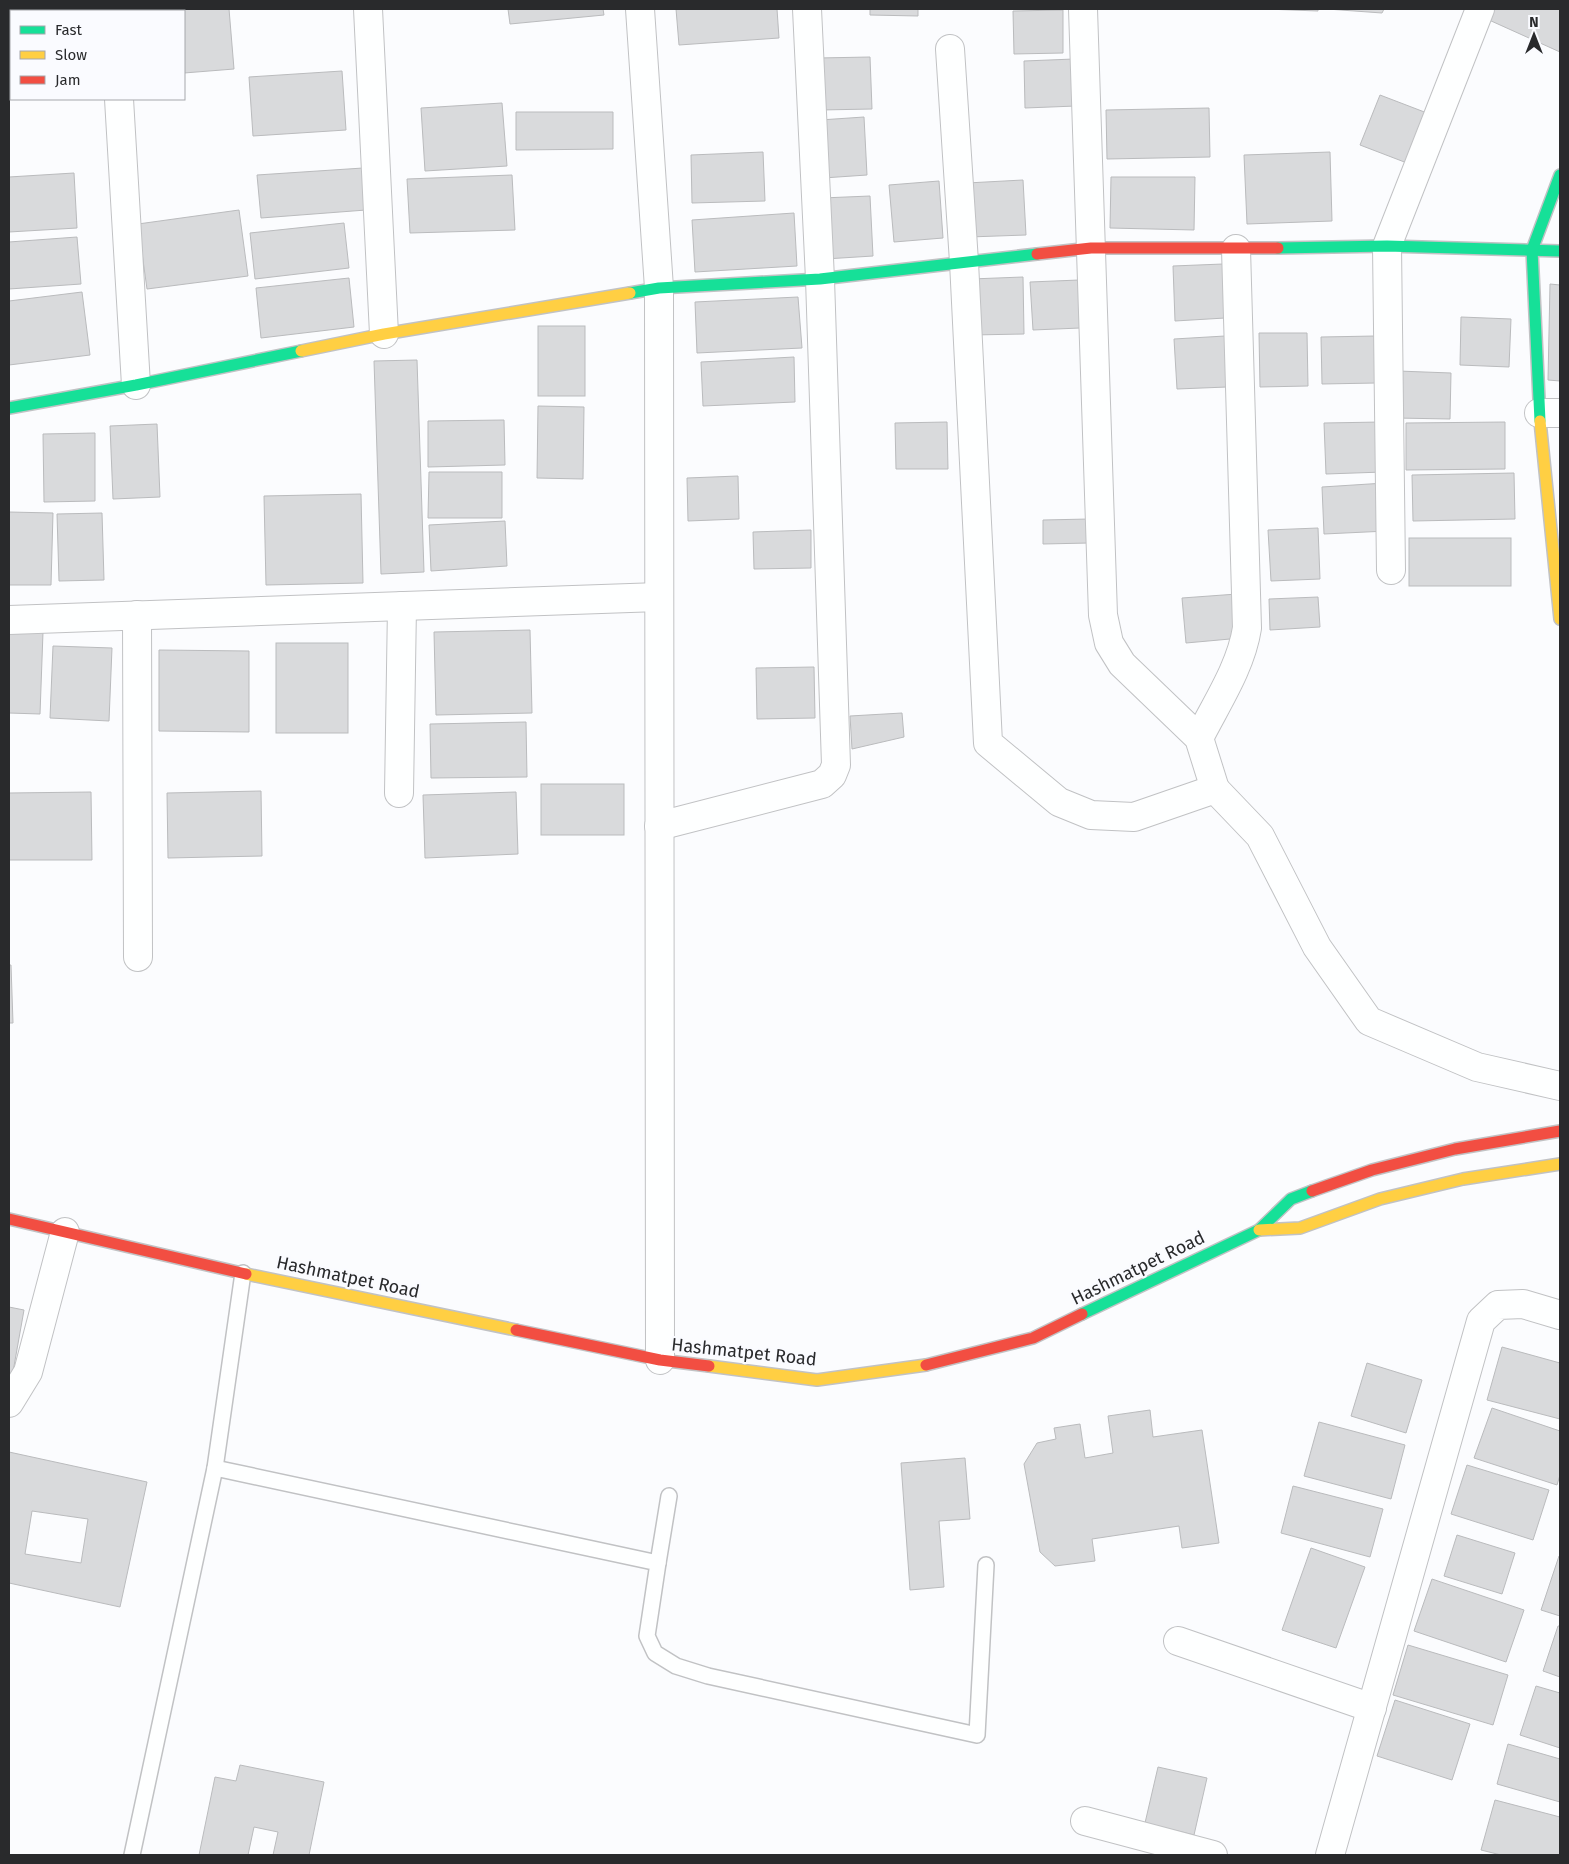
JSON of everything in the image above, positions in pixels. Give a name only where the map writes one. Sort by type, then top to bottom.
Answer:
[{"type":"street","points":[[368,9],[384,334]]},
{"type":"street","points":[[640,9],[659,288],[660,1360]]},
{"type":"street","points":[[659,826],[822,784],[832,775],[836,765],[820,279],[807,9]]},
{"type":"street","points":[[1083,9],[1103,616],[1109,643],[1122,664],[1198,738],[1215,789],[1260,836],[1317,947],[1369,1021],[1477,1067],[1560,1086]]},
{"type":"street","points":[[1391,570],[1386,246],[1480,9]]},
{"type":"street","points":[[950,49],[964,262],[988,743],[1059,802],[1091,815],[1134,817],[1215,789]]},
{"type":"street","points":[[119,100],[136,386]]},
{"type":"street","points":[[1560,175],[1532,250],[1549,412],[1560,619]]},
{"type":"street","points":[[9,408],[136,386],[384,334],[659,288],[820,279],[1091,248],[1236,249],[1386,246],[1560,251]]},
{"type":"street","points":[[1198,738],[1236,666],[1245,642],[1247,628],[1236,249]]},
{"type":"street","points":[[9,620],[659,597]]},
{"type":"street","points":[[399,793],[402,606]]},
{"type":"street","points":[[137,616],[138,957]]},
{"type":"street","name":"Hashmatpet Road","points":[[9,1219],[243,1273],[660,1360],[817,1380],[925,1365],[1033,1338],[1259,1230],[1291,1198],[1372,1170],[1454,1149],[1560,1131]]},
{"type":"street","points":[[1259,1230],[1300,1228],[1380,1198],[1462,1179],[1560,1164]]},
{"type":"street","points":[[9,1403],[28,1372],[64,1232]]},
{"type":"street","points":[[1330,1855],[1481,1321],[1498,1305],[1522,1304],[1560,1315]]},
{"type":"street","points":[[1178,1641],[1372,1708]]},
{"type":"street","points":[[1085,1821],[1213,1855]]},
{"type":"lane","points":[[132,1855],[215,1468],[243,1273]]},
{"type":"lane","points":[[215,1468],[658,1562]]},
{"type":"lane","points":[[669,1496],[647,1636],[655,1653],[676,1666],[708,1676],[977,1734],[986,1565]]},
{"type":"building","points":[[229,9],[234,69],[185,73],[185,10],[138,10]]},
{"type":"building","points":[[508,9],[603,9],[604,15],[510,24]]},
{"type":"building","points":[[676,9],[777,9],[779,38],[679,45]]},
{"type":"building","points":[[870,9],[918,9],[918,16],[870,15]]},
{"type":"building","points":[[1265,9],[1318,9],[1318,11]]},
{"type":"building","points":[[1327,9],[1384,9],[1382,13]]},
{"type":"building","points":[[1494,9],[1560,9],[1560,52],[1489,20]]},
{"type":"building","points":[[9,10],[10,10],[10,92]]},
{"type":"building","points":[[1063,10],[1063,53],[1014,54],[1013,11]]},
{"type":"building","points":[[870,57],[872,109],[820,110],[818,58]]},
{"type":"building","points":[[1074,59],[1076,106],[1025,108],[1024,61]]},
{"type":"building","points":[[342,71],[346,130],[253,136],[249,77]]},
{"type":"building","points":[[1380,95],[1427,113],[1407,163],[1360,145]]},
{"type":"building","points":[[502,103],[507,166],[425,171],[421,108]]},
{"type":"building","points":[[1209,108],[1210,157],[1107,159],[1106,110]]},
{"type":"building","points":[[516,112],[613,112],[613,149],[516,150]]},
{"type":"building","points":[[864,117],[867,175],[823,178],[820,120]]},
{"type":"building","points":[[763,152],[765,201],[692,203],[691,155]]},
{"type":"building","points":[[1330,152],[1332,221],[1247,224],[1244,155]]},
{"type":"building","points":[[363,168],[366,210],[261,218],[257,175]]},
{"type":"building","points":[[74,173],[77,228],[9,232],[9,177]]},
{"type":"building","points":[[512,175],[515,230],[410,233],[407,179]]},
{"type":"building","points":[[1111,177],[1195,177],[1194,230],[1110,228]]},
{"type":"building","points":[[1023,180],[1026,235],[969,237],[967,183]]},
{"type":"building","points":[[939,181],[943,238],[894,242],[889,185]]},
{"type":"building","points":[[870,196],[873,256],[825,259],[822,198]]},
{"type":"building","points":[[239,210],[248,276],[147,289],[138,224]]},
{"type":"building","points":[[794,213],[797,266],[695,272],[692,220]]},
{"type":"building","points":[[344,223],[349,268],[255,279],[250,233]]},
{"type":"building","points":[[77,237],[81,284],[9,289],[9,242]]},
{"type":"building","points":[[1223,264],[1225,318],[1175,321],[1173,266]]},
{"type":"building","points":[[1023,277],[1024,334],[972,335],[971,279]]},
{"type":"building","points":[[349,278],[354,327],[261,338],[256,288]]},
{"type":"building","points":[[1079,280],[1080,328],[1033,330],[1030,282]]},
{"type":"building","points":[[1550,284],[1560,285],[1560,381],[1548,380]]},
{"type":"building","points":[[82,292],[90,355],[9,365],[9,301]]},
{"type":"building","points":[[798,297],[802,348],[697,353],[695,302]]},
{"type":"building","points":[[1461,317],[1511,319],[1509,367],[1460,365]]},
{"type":"building","points":[[538,326],[585,326],[585,396],[538,396]]},
{"type":"building","points":[[1259,333],[1307,333],[1308,386],[1260,387]]},
{"type":"building","points":[[1225,336],[1227,387],[1177,389],[1174,339]]},
{"type":"building","points":[[1375,336],[1376,383],[1322,384],[1321,337]]},
{"type":"building","points":[[794,357],[795,402],[703,406],[701,362]]},
{"type":"building","points":[[417,360],[424,572],[381,574],[374,361]]},
{"type":"building","points":[[1398,371],[1451,373],[1450,419],[1396,418]]},
{"type":"building","points":[[538,406],[584,407],[583,479],[537,478]]},
{"type":"building","points":[[504,420],[505,465],[428,467],[428,421]]},
{"type":"building","points":[[947,422],[948,469],[896,469],[895,423]]},
{"type":"building","points":[[1381,422],[1383,472],[1326,474],[1324,423]]},
{"type":"building","points":[[1505,422],[1505,469],[1406,470],[1406,423]]},
{"type":"building","points":[[157,424],[160,497],[113,499],[110,426]]},
{"type":"building","points":[[95,433],[95,501],[44,502],[43,434]]},
{"type":"building","points":[[429,472],[502,472],[502,518],[428,518]]},
{"type":"building","points":[[1514,473],[1515,519],[1413,521],[1412,475]]},
{"type":"building","points":[[738,476],[739,519],[688,521],[687,478]]},
{"type":"building","points":[[1385,483],[1387,531],[1324,534],[1322,487]]},
{"type":"building","points":[[361,494],[363,583],[266,585],[264,496]]},
{"type":"building","points":[[9,512],[53,513],[51,585],[9,585]]},
{"type":"building","points":[[102,513],[104,580],[59,581],[57,514]]},
{"type":"building","points":[[1089,519],[1089,543],[1043,544],[1043,520]]},
{"type":"building","points":[[505,521],[507,566],[431,571],[429,525]]},
{"type":"building","points":[[1318,528],[1320,579],[1271,581],[1268,530]]},
{"type":"building","points":[[811,530],[811,568],[754,569],[753,532]]},
{"type":"building","points":[[1409,538],[1511,538],[1511,586],[1409,586]]},
{"type":"building","points":[[1237,594],[1241,638],[1186,643],[1182,598]]},
{"type":"building","points":[[1318,597],[1320,627],[1270,630],[1269,599]]},
{"type":"building","points":[[530,630],[532,713],[436,715],[434,632]]},
{"type":"building","points":[[9,631],[43,632],[40,714],[9,713]]},
{"type":"building","points":[[276,643],[348,643],[348,733],[276,733]]},
{"type":"building","points":[[53,646],[112,648],[109,721],[50,718]]},
{"type":"building","points":[[159,650],[249,651],[249,732],[159,731]]},
{"type":"building","points":[[814,667],[815,718],[757,719],[756,668]]},
{"type":"building","points":[[902,713],[904,737],[852,749],[850,716]]},
{"type":"building","points":[[526,722],[527,777],[431,778],[430,724]]},
{"type":"building","points":[[541,784],[624,784],[624,835],[541,835]]},
{"type":"building","points":[[261,791],[262,856],[168,858],[167,793]]},
{"type":"building","points":[[91,792],[92,860],[9,860],[9,793]]},
{"type":"building","points":[[516,792],[518,854],[425,858],[423,795]]},
{"type":"building","points":[[9,965],[11,965],[13,1023],[9,1023]]},
{"type":"building","points":[[9,1307],[24,1310],[11,1383],[9,1383]]},
{"type":"building","points":[[1502,1347],[1560,1363],[1560,1419],[1487,1400]]},
{"type":"building","points":[[1367,1363],[1422,1380],[1406,1433],[1351,1416]]},
{"type":"building","points":[[1492,1408],[1560,1431],[1560,1475],[1557,1485],[1474,1458]]},
{"type":"building","points":[[1150,1410],[1153,1437],[1202,1430],[1219,1543],[1182,1548],[1179,1526],[1092,1539],[1095,1561],[1055,1566],[1040,1552],[1024,1464],[1037,1443],[1056,1439],[1054,1428],[1080,1424],[1085,1458],[1113,1453],[1108,1416]]},
{"type":"building","points":[[1319,1422],[1405,1445],[1391,1499],[1304,1476]]},
{"type":"building","points":[[9,1452],[147,1482],[120,1607],[9,1583]],"holes":[[[32,1511],[88,1519],[81,1563],[25,1554]]]},
{"type":"building","points":[[965,1458],[970,1519],[939,1521],[944,1587],[910,1590],[901,1463]]},
{"type":"building","points":[[1467,1465],[1549,1490],[1533,1540],[1451,1514]]},
{"type":"building","points":[[1293,1486],[1383,1509],[1370,1557],[1281,1533]]},
{"type":"building","points":[[1457,1535],[1515,1553],[1502,1594],[1444,1576]]},
{"type":"building","points":[[1311,1548],[1365,1567],[1336,1648],[1282,1630]]},
{"type":"building","points":[[1560,1556],[1560,1616],[1541,1610]]},
{"type":"building","points":[[1432,1579],[1524,1610],[1506,1662],[1414,1631]]},
{"type":"building","points":[[1558,1626],[1560,1626],[1560,1677],[1543,1671]]},
{"type":"building","points":[[1408,1645],[1508,1675],[1493,1725],[1393,1695]]},
{"type":"building","points":[[1536,1686],[1560,1693],[1560,1748],[1520,1735]]},
{"type":"building","points":[[1395,1700],[1470,1724],[1452,1780],[1377,1756]]},
{"type":"building","points":[[1508,1744],[1560,1759],[1560,1802],[1497,1784]]},
{"type":"building","points":[[240,1765],[324,1782],[309,1855],[273,1855],[278,1832],[254,1827],[248,1855],[199,1855],[215,1777],[236,1781]]},
{"type":"building","points":[[1158,1767],[1207,1778],[1194,1835],[1145,1823]]},
{"type":"building","points":[[1495,1800],[1560,1817],[1560,1855],[1501,1855],[1481,1850]]},
{"type":"traffic: fast","points":[[1540,421],[1532,250],[1560,175]]},
{"type":"traffic: fast","points":[[1278,248],[1387,246],[1560,251]]},
{"type":"traffic: fast","points":[[630,293],[659,288],[820,279],[1037,254]]},
{"type":"traffic: fast","points":[[9,408],[136,385],[301,351]]},
{"type":"traffic: fast","points":[[1082,1314],[1259,1230],[1291,1199],[1312,1191]]},
{"type":"traffic: slow","points":[[301,351],[384,334],[630,293]]},
{"type":"traffic: slow","points":[[1540,421],[1560,619]]},
{"type":"traffic: slow","points":[[1259,1230],[1300,1228],[1380,1199],[1463,1179],[1560,1164]]},
{"type":"traffic: slow","points":[[246,1274],[516,1330]]},
{"type":"traffic: slow","points":[[709,1366],[817,1380],[926,1365]]},
{"type":"traffic: jam","points":[[1037,254],[1091,248],[1278,248]]},
{"type":"traffic: jam","points":[[1312,1191],[1372,1170],[1455,1149],[1560,1131]]},
{"type":"traffic: jam","points":[[9,1219],[246,1274]]},
{"type":"traffic: jam","points":[[926,1365],[1033,1338],[1082,1314]]},
{"type":"traffic: jam","points":[[516,1330],[660,1360],[709,1366]]}]
